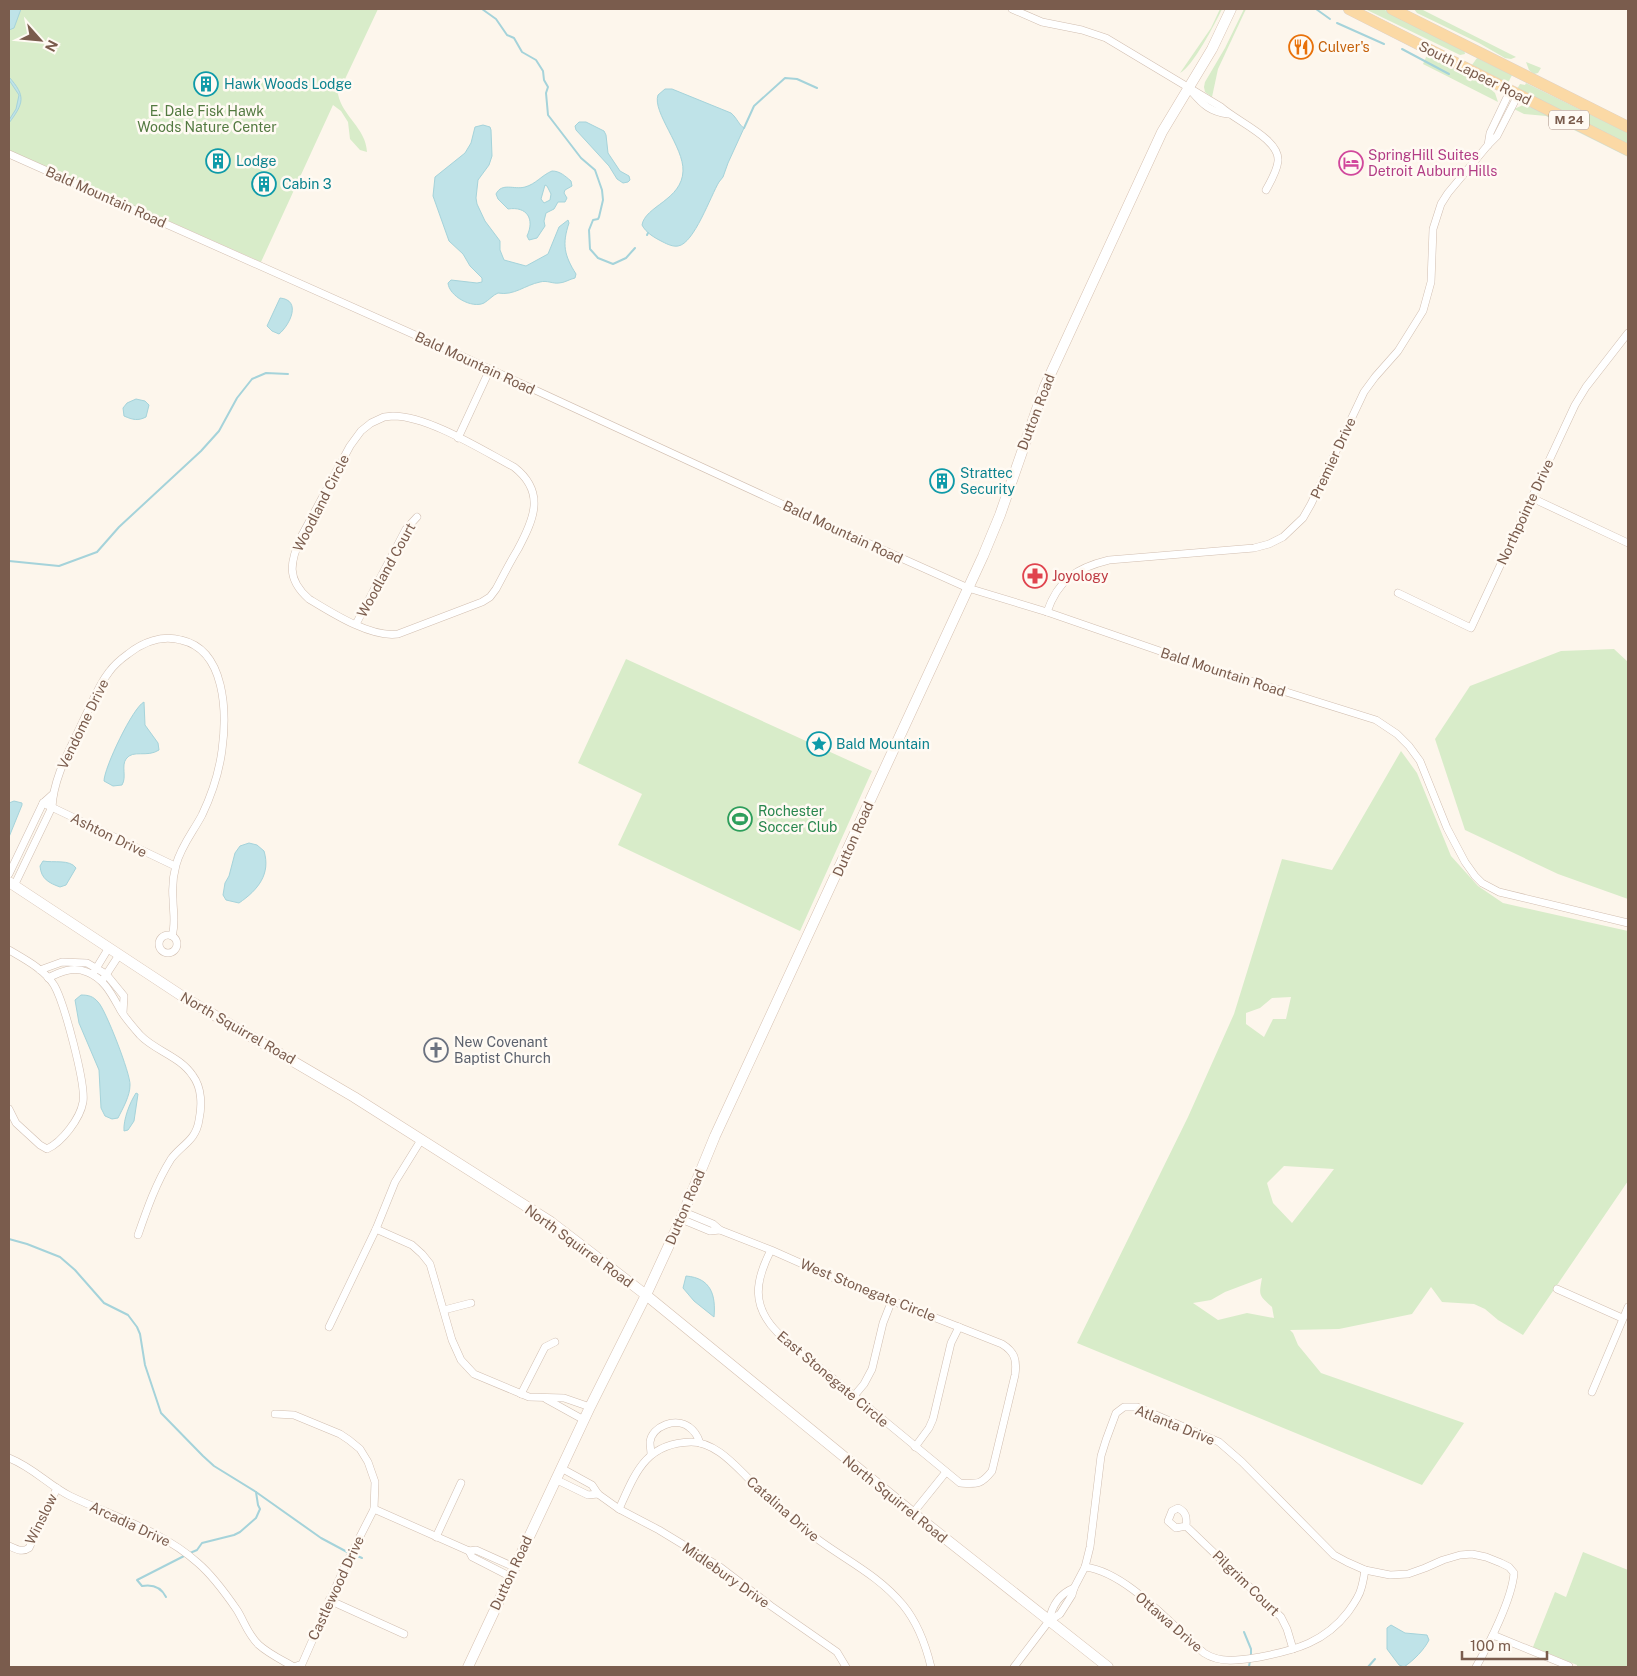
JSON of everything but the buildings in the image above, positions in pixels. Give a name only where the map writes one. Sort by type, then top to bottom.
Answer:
[{"type":"main road","name":"South Lapeer Road","points":[[1349,9],[1628,150]]},
{"type":"main road","name":"South Lapeer Road","points":[[1392,9],[1628,127]]},
{"type":"main road","points":[[1459,65],[1471,60],[1474,50]]},
{"type":"main road","points":[[1514,93],[1516,78],[1524,75]]},
{"type":"street","points":[[1012,9],[1042,22],[1082,30],[1106,38],[1188,88],[1209,109],[1218,113],[1228,114],[1266,139],[1275,148],[1278,158],[1278,163],[1266,190]]},
{"type":"street","name":"Dutton Road","points":[[468,1667],[555,1479],[646,1295],[682,1216],[715,1136],[996,528],[1045,386],[1162,132],[1212,49],[1231,9]]},
{"type":"street","name":"Premier Drive","points":[[1047,612],[1058,589],[1071,575],[1089,565],[1109,560],[1254,548],[1276,541],[1297,525],[1311,504],[1364,392],[1374,377],[1398,351],[1423,311],[1431,282],[1432,239],[1436,216],[1444,198],[1488,145],[1490,133],[1514,93]]},
{"type":"street","name":"Bald Mountain Road","points":[[9,154],[490,369],[968,588],[1047,612],[1206,667],[1368,716],[1385,724],[1409,746],[1420,761],[1447,828],[1470,869],[1482,882],[1499,892],[1628,923]]},
{"type":"street","name":"Northpointe Drive","points":[[1398,593],[1471,628],[1580,396],[1628,333]]},
{"type":"street","points":[[458,438],[490,369]]},
{"type":"street","name":"Woodland Circle","points":[[407,416],[416,418],[458,438],[514,467],[530,483],[534,495],[535,504],[527,531],[490,597],[482,602],[398,634],[382,635],[356,624],[301,592],[292,573],[295,550],[350,446],[361,431],[371,423],[384,418],[407,416]]},
{"type":"street","points":[[1532,498],[1628,543]]},
{"type":"street","name":"Woodland Court","points":[[356,624],[406,529],[417,517]]},
{"type":"street","name":"Vendome Drive","points":[[12,884],[34,845],[52,807],[53,794],[60,769],[100,687],[114,665],[130,652],[157,640],[175,638],[192,644],[209,658],[217,673],[223,705],[224,735],[214,786],[201,816],[182,848],[176,866],[172,892],[174,927],[172,936]]},
{"type":"street","name":"Vendome Drive","points":[[9,874],[44,803],[53,794]]},
{"type":"street","name":"Ashton Drive","points":[[44,803],[176,866]]},
{"type":"street","points":[[25,840],[34,845]]},
{"type":"street","name":"North Squirrel Road","points":[[12,884],[185,998],[291,1059],[551,1222],[646,1295],[914,1514],[1108,1667]]},
{"type":"street","points":[[95,971],[108,949]]},
{"type":"street","points":[[9,950],[40,970],[53,984],[73,1046],[83,1088],[83,1104],[77,1118],[63,1137],[47,1149],[16,1123],[9,1109]]},
{"type":"street","points":[[104,977],[119,955]]},
{"type":"street","points":[[40,970],[62,962],[87,963],[124,996],[123,1013],[149,1044],[169,1054],[194,1076],[200,1094],[199,1122],[190,1141],[173,1157],[164,1171],[148,1204],[138,1235]]},
{"type":"street","points":[[48,978],[63,970],[95,971]]},
{"type":"street","points":[[329,1327],[376,1229],[395,1182],[421,1140]]},
{"type":"street","name":"West Stonegate Circle","points":[[682,1216],[713,1224],[720,1230],[834,1278],[1002,1344],[1014,1354],[1017,1363],[1015,1375],[992,1471],[979,1484],[960,1483]]},
{"type":"street","points":[[376,1229],[412,1245],[430,1264],[452,1340],[461,1360],[474,1374],[529,1397],[546,1399],[564,1398],[590,1407]]},
{"type":"street","name":"East Stonegate Circle","points":[[771,1250],[759,1278],[758,1291],[760,1304],[769,1324],[960,1483]]},
{"type":"street","points":[[1557,1289],[1622,1318]]},
{"type":"street","points":[[854,1396],[864,1384],[872,1369],[883,1323],[892,1300]]},
{"type":"street","points":[[444,1310],[471,1303]]},
{"type":"street","points":[[1592,1392],[1628,1306]]},
{"type":"street","points":[[915,1447],[929,1428],[933,1419],[951,1343],[959,1327]]},
{"type":"street","points":[[521,1394],[545,1347],[555,1342]]},
{"type":"street","points":[[546,1399],[584,1420]]},
{"type":"street","name":"Atlanta Drive","points":[[1014,1667],[1049,1621],[1052,1607],[1067,1591],[1074,1588],[1085,1567],[1090,1547],[1102,1456],[1116,1413],[1124,1407],[1137,1407],[1219,1442],[1298,1516],[1334,1555],[1365,1570],[1390,1575],[1408,1574],[1443,1560],[1472,1554],[1486,1557],[1509,1568],[1514,1573],[1513,1584],[1493,1635]]},
{"type":"street","points":[[275,1414],[294,1415],[313,1422],[340,1434],[360,1449],[368,1462],[375,1482],[374,1509],[469,1551],[476,1550],[512,1571]]},
{"type":"street","points":[[651,1454],[650,1441],[654,1433],[664,1425],[675,1423],[688,1426],[697,1435],[700,1443]]},
{"type":"street","name":"Catalina Drive","points":[[619,1509],[637,1470],[651,1454],[674,1444],[700,1443],[725,1456],[764,1495],[816,1539],[870,1573],[887,1587],[905,1607],[919,1630],[930,1667]]},
{"type":"street","name":"Arcadia Drive","points":[[9,1458],[35,1472],[56,1488],[76,1499],[154,1533],[188,1555],[199,1564],[228,1598],[258,1645],[294,1667],[299,1666]]},
{"type":"street","name":"Midlebury Drive","points":[[561,1468],[592,1484],[598,1494],[619,1509],[659,1530],[720,1567],[771,1606],[837,1652],[846,1667]]},
{"type":"street","points":[[914,1514],[946,1472]]},
{"type":"street","name":"Midlebury Drive","points":[[555,1479],[588,1495],[598,1494]]},
{"type":"street","points":[[436,1537],[461,1482]]},
{"type":"street","name":"Winslow","points":[[9,1546],[21,1551],[26,1550],[32,1542],[56,1488]]},
{"type":"street","name":"Castlewood Drive","points":[[299,1666],[302,1664],[360,1534],[374,1509]]},
{"type":"street","name":"Pilgrim Court","points":[[1186,1526],[1281,1617],[1293,1649]]},
{"type":"street","name":"Ottawa Drive","points":[[1085,1567],[1097,1568],[1125,1584],[1210,1657],[1232,1661],[1245,1660],[1293,1649],[1313,1642],[1329,1632],[1354,1604],[1361,1589],[1365,1570]]},
{"type":"street","points":[[329,1600],[404,1634]]},
{"type":"street","points":[[1476,1667],[1493,1635],[1569,1666]]},
{"type":"green space","name":"E. Dale Fisk Hawk Woods Nature Center","points":[[9,9],[378,9],[338,94],[344,109],[363,136],[367,152],[360,150],[350,139],[348,122],[341,111],[333,105],[261,262],[9,150]]},
{"type":"green space","points":[[1220,9],[1222,9],[1215,24],[1203,44],[1191,63],[1180,73],[1211,28]]},
{"type":"green space","points":[[1244,9],[1246,9],[1218,69],[1212,97],[1205,92],[1205,82],[1225,48]]},
{"type":"green space","points":[[1365,9],[1383,9],[1464,49],[1465,54],[1460,55]]},
{"type":"green space","points":[[1414,9],[1421,9],[1516,57],[1511,59],[1505,58],[1479,43],[1417,13]]},
{"type":"green space","points":[[1427,55],[1488,87],[1495,93],[1498,102],[1423,64]]},
{"type":"green space","points":[[1477,58],[1512,75],[1508,83],[1472,65]]},
{"type":"green space","points":[[1526,62],[1541,68],[1538,73],[1534,74],[1529,70]]},
{"type":"green space","points":[[1526,83],[1628,133],[1628,145],[1517,89],[1520,84],[1525,85]]},
{"type":"green space","points":[[1523,105],[1536,109],[1628,155],[1628,157],[1546,116],[1524,114],[1514,109]]},
{"type":"green space","points":[[1614,649],[1628,662],[1628,899],[1558,874],[1465,830],[1435,739],[1470,686],[1561,651]]},
{"type":"green space","name":"Rochester Soccer Club","points":[[626,659],[872,771],[800,931],[618,845],[642,794],[578,763]]},
{"type":"green space","points":[[1401,751],[1417,773],[1451,856],[1478,886],[1503,903],[1628,931],[1628,1181],[1523,1335],[1498,1320],[1485,1309],[1474,1304],[1442,1302],[1431,1287],[1412,1314],[1339,1329],[1290,1330],[1298,1345],[1321,1373],[1464,1423],[1422,1485],[1077,1343],[1188,1117],[1234,1014],[1282,859],[1332,870]],"holes":[[[1291,997],[1286,1019],[1273,1019],[1264,1037],[1246,1024],[1246,1013],[1260,1008],[1272,998]],[[1284,1166],[1334,1169],[1292,1223],[1273,1203],[1267,1183]],[[1262,1278],[1261,1294],[1264,1300],[1272,1307],[1274,1318],[1247,1313],[1218,1320],[1193,1303],[1211,1300],[1225,1292]]]},
{"type":"green space","points":[[1583,1552],[1628,1570],[1628,1667],[1577,1667],[1577,1665],[1533,1647],[1555,1592],[1566,1597]]},
{"type":"water","points":[[9,9],[21,9],[14,28],[9,30]]},
{"type":"water","points":[[9,77],[18,89],[21,100],[18,110],[9,123],[16,109],[19,95]]},
{"type":"water","points":[[665,89],[672,89],[731,113],[744,128],[723,177],[696,228],[684,243],[678,246],[672,246],[654,237],[642,225],[645,218],[677,189],[683,171],[679,151],[657,102],[658,95]]},
{"type":"water","points":[[579,122],[586,122],[604,131],[608,153],[620,171],[629,176],[630,180],[628,182],[623,183],[617,179],[609,166],[576,130],[575,126]]},
{"type":"water","points":[[483,125],[490,127],[491,130],[492,156],[489,165],[478,180],[476,198],[485,221],[500,241],[500,250],[504,260],[526,266],[548,254],[559,227],[568,220],[565,249],[576,274],[575,278],[563,282],[545,281],[535,283],[514,292],[498,293],[484,303],[473,304],[457,297],[449,288],[448,283],[451,280],[477,283],[482,282],[482,278],[470,266],[463,254],[449,241],[433,196],[435,177],[465,153],[471,143],[475,127]]},
{"type":"water","points":[[555,171],[562,174],[571,181],[572,186],[565,190],[564,193],[567,198],[565,202],[558,202],[554,209],[546,213],[545,226],[537,238],[529,240],[527,236],[530,219],[528,215],[520,210],[508,209],[498,199],[496,194],[505,187],[521,188],[529,186],[548,173]],"holes":[[[545,185],[551,194],[550,200],[544,203],[541,199]]]},
{"type":"water","points":[[280,298],[291,303],[292,313],[287,325],[279,334],[267,326]]},
{"type":"water","points":[[136,399],[145,401],[149,405],[146,417],[135,420],[124,416],[123,408],[127,403]]},
{"type":"water","points":[[144,702],[145,725],[158,743],[159,750],[129,756],[125,762],[122,785],[113,786],[104,781],[105,774],[127,726],[139,706]]},
{"type":"water","points":[[14,801],[22,803],[22,805],[9,837],[9,803]]},
{"type":"water","points":[[249,843],[257,845],[264,851],[266,867],[264,874],[252,893],[239,903],[226,900],[223,895],[225,883],[229,876],[235,853],[240,846]]},
{"type":"water","points":[[43,861],[66,862],[76,868],[66,885],[60,887],[49,882],[42,874],[40,866]]},
{"type":"water","points":[[81,995],[92,997],[101,1007],[126,1069],[130,1089],[118,1118],[112,1119],[105,1116],[101,1108],[99,1070],[79,1023],[75,1000]]},
{"type":"water","points":[[136,1093],[138,1094],[134,1121],[128,1130],[124,1131],[127,1111]]},
{"type":"water","points":[[686,1276],[701,1280],[710,1289],[714,1302],[714,1317],[694,1301],[683,1288]]},
{"type":"water","points":[[1391,1625],[1405,1633],[1427,1635],[1429,1640],[1418,1655],[1404,1667],[1399,1665],[1387,1649],[1387,1628]]},
{"type":"waterway","points":[[482,9],[496,19],[507,35],[514,38],[522,52],[536,60],[543,71],[544,80],[548,87],[546,93],[548,115],[581,158],[595,170],[602,190],[603,200],[599,217],[593,220],[589,230],[590,249],[598,258],[613,264],[626,258],[635,248]]},
{"type":"waterway","points":[[1316,9],[1330,19]]},
{"type":"waterway","points":[[1337,23],[1384,44]]},
{"type":"waterway","points":[[1402,49],[1449,74]]},
{"type":"waterway","points":[[744,128],[754,106],[785,78],[797,79],[817,88]]},
{"type":"waterway","points":[[9,561],[59,566],[97,552],[119,527],[201,451],[219,431],[237,398],[252,379],[266,373],[288,374]]},
{"type":"waterway","points":[[9,1239],[60,1257],[75,1270],[104,1303],[128,1315],[140,1334],[145,1365],[161,1413],[203,1456],[214,1466],[256,1492],[321,1538],[349,1553]]},
{"type":"waterway","points":[[190,1553],[197,1550],[202,1543],[240,1532],[256,1518],[260,1509],[256,1492]]},
{"type":"waterway","points":[[353,1554],[362,1558]]},
{"type":"waterway","points":[[166,1597],[159,1589],[150,1585],[142,1586],[137,1580],[186,1555]]},
{"type":"waterway","points":[[1244,1632],[1251,1649],[1251,1655]]},
{"type":"waterway","points":[[1368,1667],[1375,1659]]},
{"type":"waterway","points":[[1249,1667],[1250,1660]]},
{"type":"place","name":"Culver's","points":[[1301,47]]},
{"type":"place","name":"Hawk Woods Lodge","points":[[206,84]]},
{"type":"place","name":"Lodge","points":[[218,161]]},
{"type":"place","name":"SpringHill Suites Detroit Auburn Hills","points":[[1351,163]]},
{"type":"place","name":"Cabin 3","points":[[264,184]]},
{"type":"place","name":"Strattec Security","points":[[942,481]]},
{"type":"place","name":"Joyology","points":[[1035,576]]},
{"type":"place","name":"Bald Mountain","points":[[819,744]]},
{"type":"place","name":"Rochester Soccer Club","points":[[740,819]]},
{"type":"place","name":"New Covenant Baptist Church","points":[[436,1050]]}]
